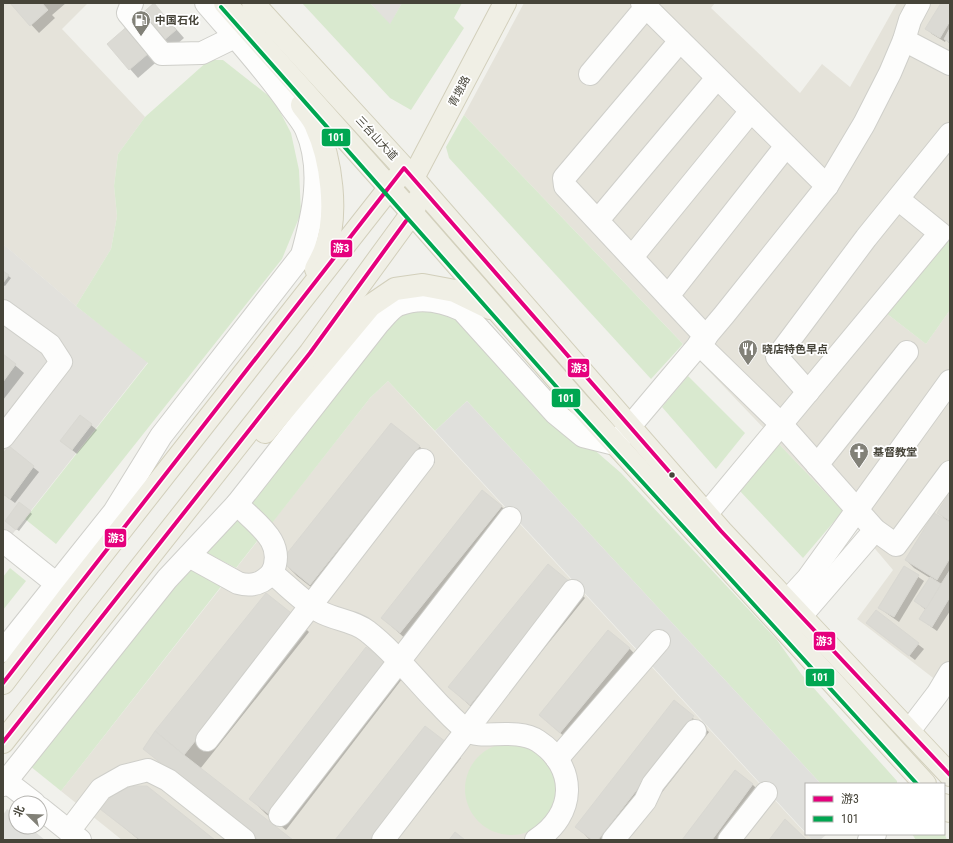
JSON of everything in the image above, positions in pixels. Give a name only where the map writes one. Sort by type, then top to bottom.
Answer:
[{"type":"main road","name":"三台山大道","points":[[225,3],[252,25],[414,178],[630,426],[700,522],[773,617],[923,783]]},
{"type":"main road","name":"青墩路","points":[[3,683],[63,589],[300,302],[389,188],[414,178],[505,3]]},
{"type":"main road","name":"三台山大道","points":[[252,25],[389,188],[615,444],[794,608],[950,775]]},
{"type":"main road","points":[[252,25],[316,125],[327,156],[331,194],[331,224],[326,249],[300,302]]},
{"type":"main road","points":[[3,742],[310,352],[412,213],[414,178]]},
{"type":"main road","points":[[170,530],[253,445],[370,306],[395,289],[423,285],[455,291],[499,313]]},
{"type":"street","points":[[132,3],[128,13],[162,54],[202,54],[252,25]]},
{"type":"street","points":[[3,651],[63,589],[114,512],[161,436],[302,255],[311,223],[316,192],[313,156],[306,129],[282,94],[252,25],[206,3]]},
{"type":"street","points":[[23,795],[4,782],[167,579],[237,504],[378,324],[397,305],[426,300],[448,303],[462,310],[555,413],[583,436],[615,444],[703,341],[827,186],[864,124],[904,40],[910,20],[919,3]]},
{"type":"street","points":[[590,74],[644,5],[827,186]]},
{"type":"street","points":[[904,40],[950,64]]},
{"type":"street","points":[[680,41],[564,178],[566,186],[668,296],[703,341],[781,424],[875,530],[896,545],[950,472]]},
{"type":"street","points":[[598,220],[717,78]]},
{"type":"street","points":[[632,258],[751,111]]},
{"type":"street","points":[[808,392],[777,357],[898,199],[950,134]]},
{"type":"street","points":[[668,296],[786,146]]},
{"type":"street","points":[[700,522],[940,233],[898,199]]},
{"type":"street","points":[[3,311],[50,345],[60,362],[3,437]]},
{"type":"street","points":[[817,465],[907,352]]},
{"type":"street","points":[[787,632],[794,608],[808,578],[858,511],[950,380]]},
{"type":"street","points":[[207,740],[423,460]]},
{"type":"street","points":[[189,556],[238,583],[246,585],[262,582],[272,573],[276,565],[277,556],[271,538],[237,504]]},
{"type":"street","points":[[280,815],[510,518]]},
{"type":"street","points":[[773,617],[794,608],[875,530]]},
{"type":"street","points":[[6,551],[63,589]]},
{"type":"street","points":[[272,573],[320,611],[365,629],[385,646],[451,717],[467,730],[480,734],[520,734],[538,741],[553,753],[562,768],[569,789],[564,810],[552,836]]},
{"type":"street","points":[[383,840],[573,591]]},
{"type":"street","points":[[557,759],[659,641]]},
{"type":"street","points":[[909,732],[938,693],[950,673]]},
{"type":"street","points":[[613,840],[645,801],[653,784],[695,731]]},
{"type":"street","points":[[48,815],[74,836],[101,789],[124,776],[148,770],[168,780],[244,840]]},
{"type":"street","points":[[729,840],[766,793]]},
{"type":"shaded area","points":[[3,3],[88,3],[62,29],[145,117],[118,154],[114,186],[117,216],[111,249],[76,306],[3,244]]},
{"type":"shaded area","points":[[370,3],[402,3],[390,25]]},
{"type":"shaded area","points":[[524,3],[715,3],[711,8],[800,93],[822,64],[850,87],[897,3],[950,3],[950,227],[886,313],[926,344],[950,310],[950,691],[857,619],[893,570],[843,511],[464,115]]},
{"type":"shaded area","points":[[3,244],[76,306],[148,362],[3,546]]},
{"type":"shaded area","points":[[388,381],[805,833],[805,835],[813,840],[122,840],[61,791],[370,398]]},
{"type":"shaded area","points":[[467,401],[820,783],[805,783],[805,832],[435,431]]},
{"type":"shaded area","points":[[7,809],[8,810],[8,835],[39,835],[45,840],[3,840],[3,815]]},
{"type":"shaded area","points":[[808,835],[826,835],[820,840],[812,840]]},
{"type":"green space","points":[[302,3],[370,3],[390,24],[402,3],[462,3],[454,18],[464,28],[411,110],[390,98]]},
{"type":"green space","points":[[209,60],[223,60],[274,100],[291,133],[299,170],[301,213],[282,259],[56,544],[25,519],[148,363],[76,306],[111,249],[117,216],[114,186],[118,154],[145,117]]},
{"type":"green space","points":[[464,115],[683,344],[651,379],[449,158],[446,147]]},
{"type":"green space","points":[[950,227],[950,310],[926,344],[886,313]]},
{"type":"green space","points":[[418,310],[453,315],[591,447],[621,473],[777,640],[802,675],[897,781],[897,783],[820,783],[467,401],[435,431],[388,381],[370,398],[269,527],[248,503],[384,330],[400,316]]},
{"type":"green space","points":[[688,376],[745,433],[716,469],[662,407]]},
{"type":"green space","points":[[776,441],[843,511],[803,558],[739,490]]},
{"type":"green space","points":[[240,515],[261,536],[236,568],[207,553]]},
{"type":"green space","points":[[194,567],[223,584],[61,791],[30,766],[185,572]]},
{"type":"green space","points":[[10,568],[26,581],[3,610],[3,577]]},
{"type":"green space","points":[[511,743],[529,746],[544,756],[554,771],[557,789],[554,807],[544,822],[529,832],[511,835],[493,832],[478,822],[468,807],[465,789],[468,771],[478,756],[493,746]]},
{"type":"green space","points":[[913,835],[945,835],[947,840],[916,840]]},
{"type":"building","points":[[10,3],[42,3],[48,10],[30,26]]},
{"type":"building","name":"中国石化","points":[[154,3],[176,30],[129,70],[107,44]]},
{"type":"building","points":[[941,3],[950,3],[950,21],[940,38],[925,29]]},
{"type":"building","points":[[950,28],[950,43],[944,39]]},
{"type":"building","points":[[3,271],[9,275],[3,283]]},
{"type":"building","points":[[3,354],[16,364],[3,382]]},
{"type":"building","points":[[80,415],[92,424],[72,450],[60,441]]},
{"type":"building","points":[[391,423],[420,446],[310,585],[281,561]]},
{"type":"building","points":[[9,446],[34,466],[10,499],[3,494],[3,454]]},
{"type":"building","points":[[482,490],[502,506],[400,633],[381,618]]},
{"type":"building","points":[[948,495],[950,496],[950,521],[937,513]]},
{"type":"building","points":[[19,502],[31,511],[16,530],[5,521]]},
{"type":"building","points":[[934,513],[950,522],[950,558],[937,580],[905,560]]},
{"type":"building","points":[[548,564],[570,582],[470,705],[448,687]]},
{"type":"building","points":[[904,566],[919,575],[894,617],[878,608]]},
{"type":"building","points":[[950,570],[950,597],[932,627],[919,619]]},
{"type":"building","points":[[930,577],[941,584],[926,609],[914,601]]},
{"type":"building","points":[[266,593],[295,616],[184,755],[155,731]]},
{"type":"building","points":[[876,610],[919,643],[909,656],[866,623]]},
{"type":"building","points":[[608,630],[630,648],[560,733],[539,715]]},
{"type":"building","points":[[366,647],[388,663],[270,815],[249,799]]},
{"type":"building","points":[[674,700],[694,716],[598,840],[592,840],[575,827]]},
{"type":"building","points":[[425,726],[446,742],[370,840],[335,840]]},
{"type":"building","points":[[155,731],[293,840],[258,840],[143,749]]},
{"type":"building","points":[[735,770],[753,784],[712,840],[682,840]]},
{"type":"building","points":[[131,786],[147,786],[215,840],[140,840],[100,809],[113,795]]},
{"type":"building","points":[[785,819],[807,840],[769,840]]},
{"type":"building","points":[[455,832],[465,840],[449,840]]},
{"type":"transit line","name":"101","points":[[221,7],[576,409],[916,783]]},
{"type":"transit line","name":"游3","points":[[3,683],[404,168],[721,531],[950,775]]},
{"type":"transit line","name":"游3","points":[[3,742],[310,353],[406,221]]},
{"type":"place","name":"中国石化","points":[[141,37]]},
{"type":"place","name":"晓店特色早点","points":[[748,366]]},
{"type":"place","name":"基督教堂","points":[[859,469]]}]
